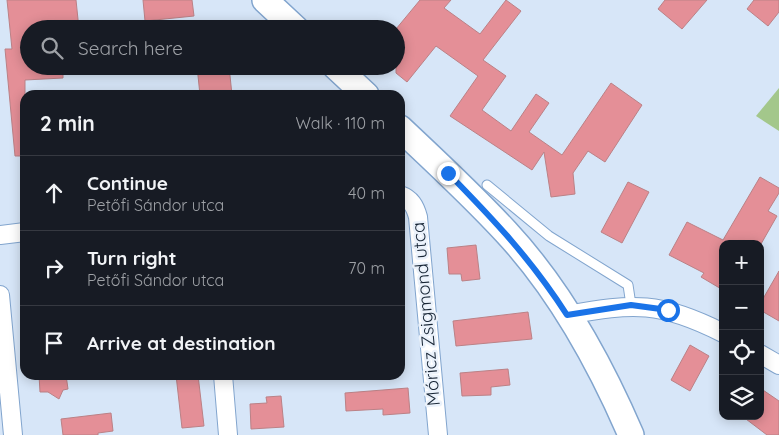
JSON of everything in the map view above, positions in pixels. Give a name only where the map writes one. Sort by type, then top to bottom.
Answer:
[{"type":"street","points":[[265,0],[286,20]]},
{"type":"street","points":[[345,75],[361,90]]},
{"type":"street","points":[[405,133],[507,233],[543,278],[597,365],[631,435]]},
{"type":"street","name":"Móricz Zsigmond utca","points":[[405,198],[416,207],[418,217],[438,435]]},
{"type":"street","points":[[0,235],[20,233]]},
{"type":"street","points":[[0,295],[14,435]]},
{"type":"street","points":[[567,315],[631,305],[668,310],[695,319],[719,331]]},
{"type":"street","points":[[764,357],[779,366]]},
{"type":"street","points":[[223,380],[228,435]]},
{"type":"lane","points":[[487,185],[549,236],[628,285],[631,305]]},
{"type":"green space","points":[[779,88],[779,131],[756,116]]},
{"type":"building","points":[[7,0],[76,0],[78,20],[20,20],[20,75],[63,75],[63,78],[25,80],[25,90],[20,90],[20,156],[15,156],[5,49],[12,49]]},
{"type":"building","points":[[143,0],[192,0],[194,16],[145,20]]},
{"type":"building","points":[[420,0],[451,0],[444,8],[480,34],[506,0],[521,11],[483,60],[506,76],[482,110],[511,131],[536,94],[549,103],[529,132],[562,155],[611,83],[642,105],[605,162],[588,151],[573,173],[575,194],[551,197],[544,152],[532,170],[450,116],[478,76],[436,46],[407,82],[398,75],[405,75],[405,20],[403,20]]},
{"type":"building","points":[[665,0],[707,0],[682,29],[658,9]]},
{"type":"building","points":[[754,0],[779,0],[779,12],[768,26],[747,9]]},
{"type":"building","points":[[198,75],[230,75],[231,90],[199,90]]},
{"type":"building","points":[[760,177],[779,188],[779,193],[768,211],[777,216],[763,240],[723,240]]},
{"type":"building","points":[[628,182],[649,192],[622,243],[601,232]]},
{"type":"building","points":[[687,222],[723,240],[719,240],[719,288],[701,277],[704,273],[669,255]]},
{"type":"building","points":[[476,245],[480,279],[462,281],[461,274],[449,274],[447,248]]},
{"type":"building","points":[[779,271],[779,321],[764,312],[764,297]]},
{"type":"building","points":[[528,312],[532,339],[456,346],[453,321]]},
{"type":"building","points":[[690,345],[709,356],[690,391],[671,380]]},
{"type":"building","points":[[508,369],[510,385],[491,387],[491,395],[462,396],[460,373]]},
{"type":"building","points":[[39,380],[67,380],[68,389],[63,390],[59,399],[48,392],[40,392]]},
{"type":"building","points":[[177,380],[199,380],[204,426],[182,428]]},
{"type":"building","points":[[408,388],[410,413],[383,415],[383,409],[346,411],[345,393]]},
{"type":"building","points":[[764,391],[779,401],[779,435],[767,435],[747,420],[764,420]]},
{"type":"building","points":[[281,396],[284,427],[251,429],[250,404],[267,403],[266,397]]},
{"type":"building","points":[[111,413],[113,431],[98,433],[98,435],[63,435],[61,419]]},
{"type":"route","points":[[448,173],[507,233],[543,278],[567,315],[631,305],[668,310]]}]
